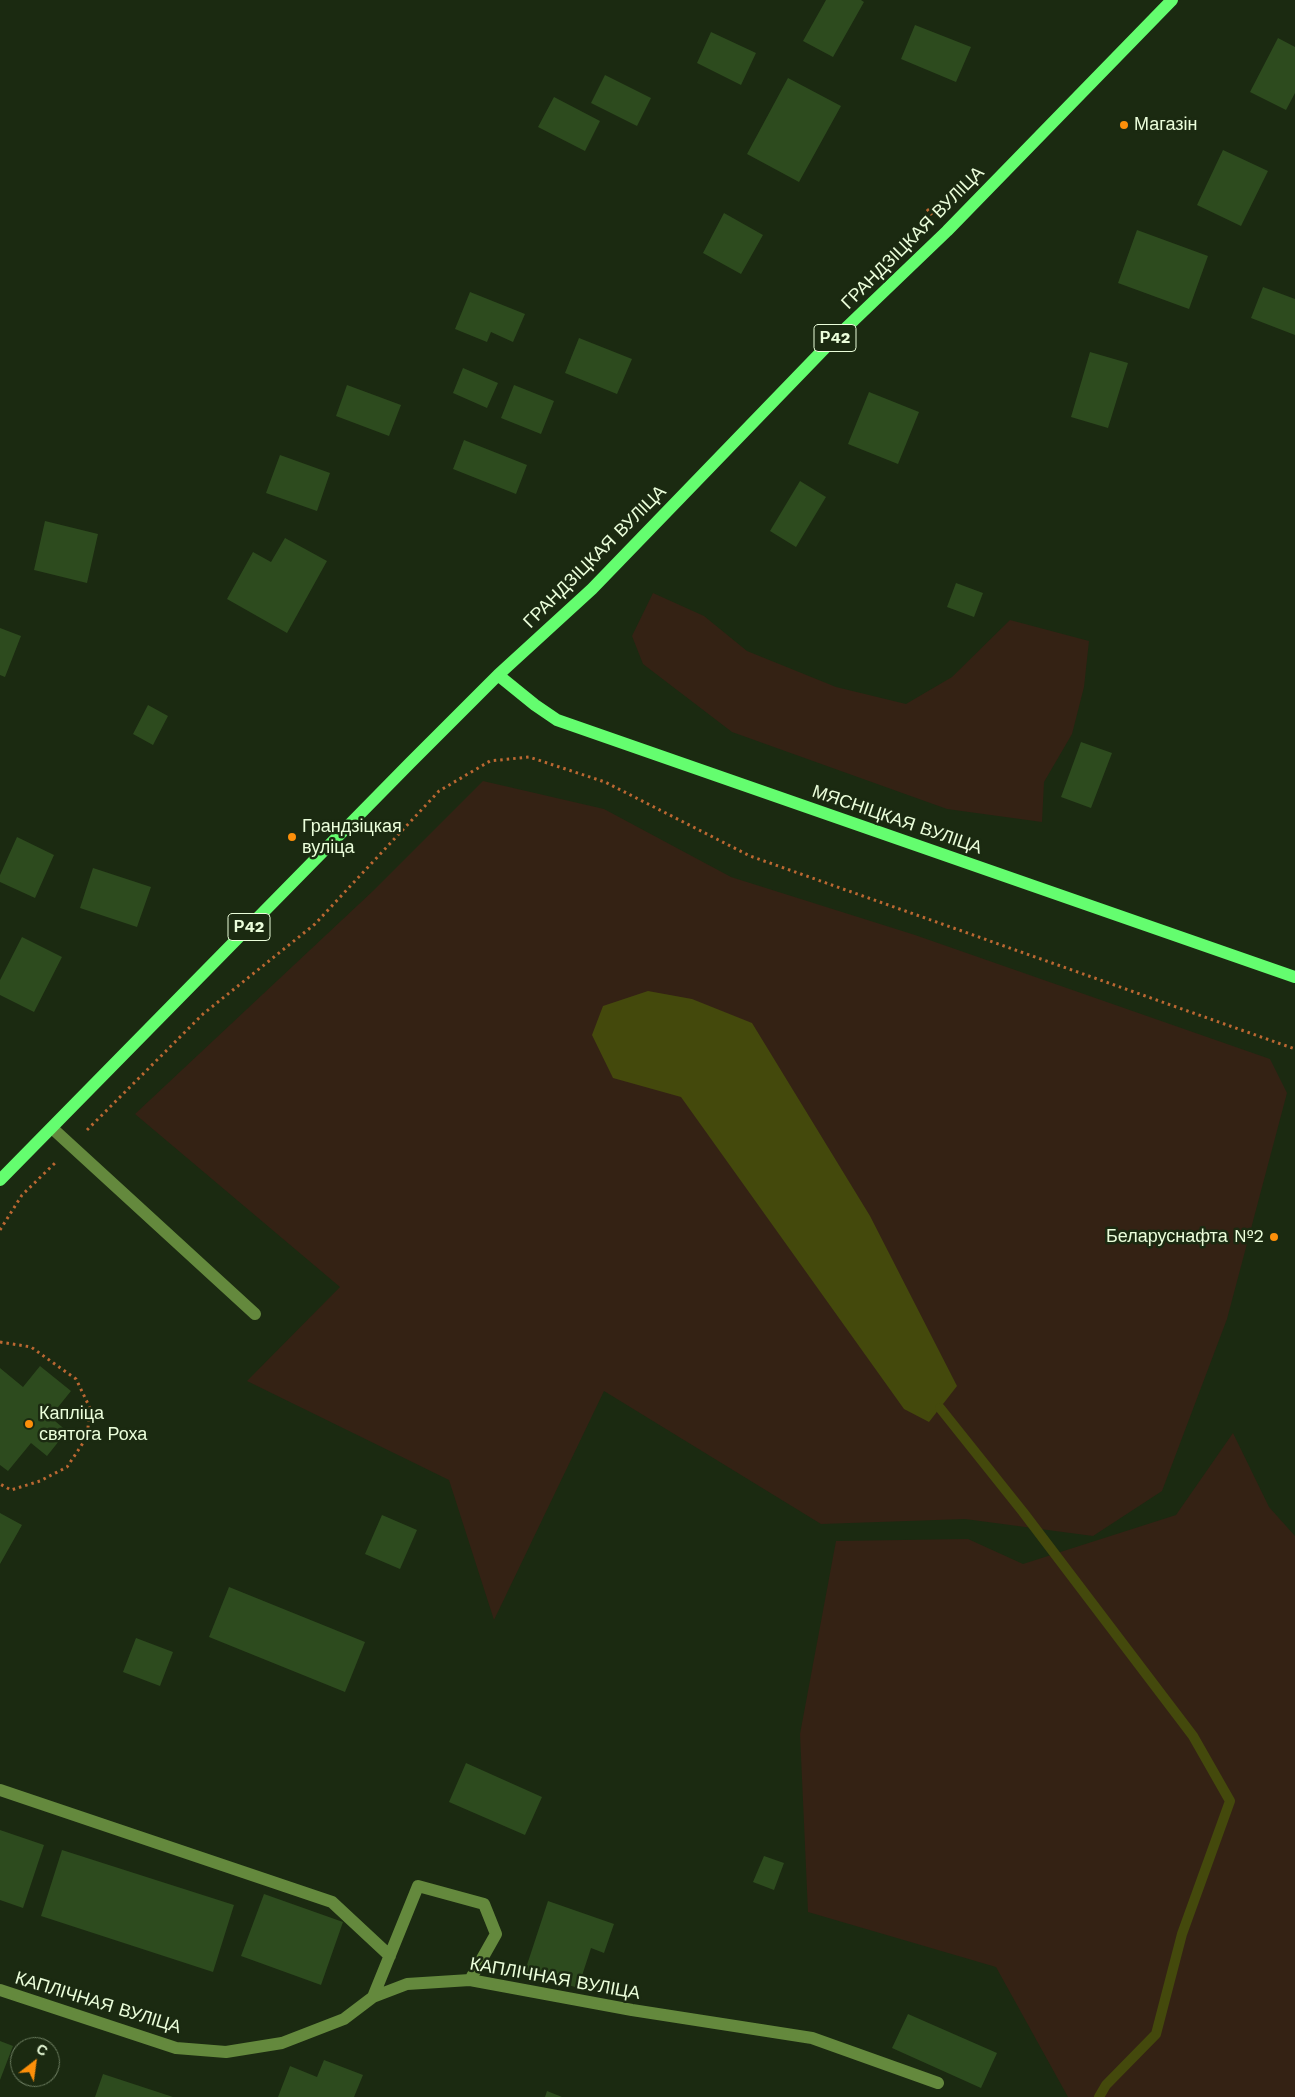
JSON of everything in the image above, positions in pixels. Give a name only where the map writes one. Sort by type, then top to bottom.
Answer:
[{"type":"main road","name":"ГРАНДЗІЦКАЯ ВУЛІЦА","points":[[0,1180],[498,675],[592,589],[825,348],[947,230],[1172,0]]},
{"type":"main road","name":"МЯСНІЦКАЯ ВУЛІЦА","points":[[498,675],[557,720],[1295,977]]},
{"type":"street","points":[[52,1128],[255,1314]]},
{"type":"street","points":[[0,1790],[332,1902],[390,1956]]},
{"type":"street","points":[[373,1997],[418,1886],[484,1904],[496,1934],[470,1980]]},
{"type":"street","name":"КАПЛІЧНАЯ ВУЛІЦА","points":[[0,1990],[176,2048],[226,2052],[282,2043],[344,2019],[373,1997],[407,1984],[470,1980],[632,2010],[812,2038],[938,2083]]},
{"type":"path","points":[[0,1230],[22,1195],[203,1014],[315,924],[439,791],[490,761],[529,757],[605,782],[750,856],[1295,1049]]},
{"type":"path","points":[[0,1342],[31,1347],[76,1379],[90,1408],[87,1437],[66,1467],[40,1481],[11,1490],[0,1484]]},
{"type":"shaded area","points":[[653,593],[704,616],[747,651],[836,687],[906,704],[952,677],[1010,620],[1089,641],[1084,687],[1072,734],[1044,782],[1042,822],[947,809],[732,732],[643,664],[632,636]]},
{"type":"shaded area","points":[[483,781],[604,809],[731,877],[915,935],[1270,1059],[1287,1093],[1227,1319],[1162,1491],[1093,1536],[965,1519],[821,1524],[604,1391],[494,1620],[449,1480],[247,1381],[340,1287],[135,1114],[374,890]]},
{"type":"shaded area","points":[[648,991],[692,999],[752,1023],[870,1216],[957,1386],[929,1422],[904,1409],[681,1097],[613,1078],[592,1035],[603,1006]]},
{"type":"shaded area","points":[[1233,1433],[1269,1507],[1295,1536],[1295,2097],[1068,2097],[996,1967],[808,1912],[800,1734],[836,1541],[968,1539],[1023,1564],[1176,1515]]},
{"type":"building","points":[[826,0],[861,0],[864,2],[833,57],[803,41]]},
{"type":"building","points":[[915,25],[971,47],[956,82],[901,59]]},
{"type":"building","points":[[711,32],[756,53],[741,85],[697,63]]},
{"type":"building","points":[[1278,38],[1295,47],[1295,93],[1286,110],[1250,92]]},
{"type":"building","points":[[605,75],[651,98],[637,126],[591,103]]},
{"type":"building","points":[[788,78],[841,106],[799,182],[747,154]]},
{"type":"building","points":[[554,97],[600,121],[585,151],[538,127]]},
{"type":"building","points":[[1223,150],[1268,171],[1241,226],[1197,205]]},
{"type":"building","points":[[724,213],[763,235],[741,274],[703,253]]},
{"type":"building","points":[[1137,230],[1208,256],[1189,309],[1118,283]]},
{"type":"building","points":[[1263,287],[1295,299],[1295,335],[1251,318]]},
{"type":"building","points":[[470,292],[525,314],[513,342],[491,332],[487,342],[455,329]]},
{"type":"building","points":[[579,338],[632,359],[617,394],[565,373]]},
{"type":"building","points":[[1090,352],[1128,363],[1108,428],[1071,417]]},
{"type":"building","points":[[463,368],[498,383],[487,408],[453,393]]},
{"type":"building","points":[[347,385],[401,405],[389,436],[336,416]]},
{"type":"building","points":[[514,385],[554,401],[541,434],[501,418]]},
{"type":"building","points":[[869,392],[919,412],[898,464],[848,444]]},
{"type":"building","points":[[464,440],[527,465],[516,494],[453,469]]},
{"type":"building","points":[[280,455],[330,473],[317,511],[266,493]]},
{"type":"building","points":[[800,481],[826,497],[796,547],[770,531]]},
{"type":"building","points":[[45,521],[98,534],[87,583],[34,570]]},
{"type":"building","points":[[285,538],[327,561],[287,633],[227,599],[253,552],[271,562]]},
{"type":"building","points":[[956,583],[983,593],[974,617],[947,607]]},
{"type":"building","points":[[0,628],[21,636],[5,677],[0,675]]},
{"type":"building","points":[[148,705],[168,716],[153,745],[133,734]]},
{"type":"building","points":[[1081,742],[1112,753],[1091,808],[1061,797]]},
{"type":"building","points":[[17,837],[54,855],[35,898],[0,882],[0,875]]},
{"type":"building","points":[[93,868],[151,887],[137,927],[80,908]]},
{"type":"building","points":[[22,937],[62,957],[34,1012],[0,995],[0,980]]},
{"type":"building","name":"Капліца святога Роха","points":[[40,1366],[71,1391],[50,1417],[67,1431],[47,1456],[31,1443],[8,1471],[0,1465],[0,1368],[23,1387]]},
{"type":"building","points":[[0,1513],[22,1525],[0,1564]]},
{"type":"building","points":[[382,1515],[417,1530],[400,1569],[365,1554]]},
{"type":"building","points":[[229,1587],[365,1642],[345,1692],[209,1637]]},
{"type":"building","points":[[136,1638],[173,1652],[160,1686],[123,1672]]},
{"type":"building","points":[[466,1763],[542,1797],[525,1835],[449,1802]]},
{"type":"building","points":[[0,1830],[44,1845],[23,1908],[0,1900]]},
{"type":"building","points":[[62,1850],[234,1905],[213,1972],[41,1916]]},
{"type":"building","points":[[764,1856],[784,1863],[774,1890],[753,1882]]},
{"type":"building","points":[[264,1894],[343,1922],[321,1985],[241,1956]]},
{"type":"building","points":[[548,1901],[614,1924],[604,1953],[591,1948],[578,1988],[525,1971]]},
{"type":"building","points":[[908,2014],[997,2053],[981,2088],[892,2048]]},
{"type":"building","points":[[0,2041],[10,2045],[10,2054],[0,2080]]},
{"type":"building","points":[[324,2060],[363,2075],[354,2097],[278,2097],[290,2066],[317,2077]]},
{"type":"building","points":[[103,2074],[173,2097],[95,2097]]},
{"type":"building","points":[[547,2091],[562,2097],[545,2097]]},
{"type":"waterway","points":[[940,1408],[1023,1512],[1193,1736],[1230,1801],[1182,1934],[1156,2034],[1106,2085],[1099,2097]]},
{"type":"place","name":"Магазін","points":[[1124,125]]},
{"type":"place","name":"Грандзіцкая вуліца","points":[[292,837]]},
{"type":"place","name":"Беларуснафта №2","points":[[1274,1237]]},
{"type":"place","name":"Капліца святога Роха","points":[[29,1424]]}]
